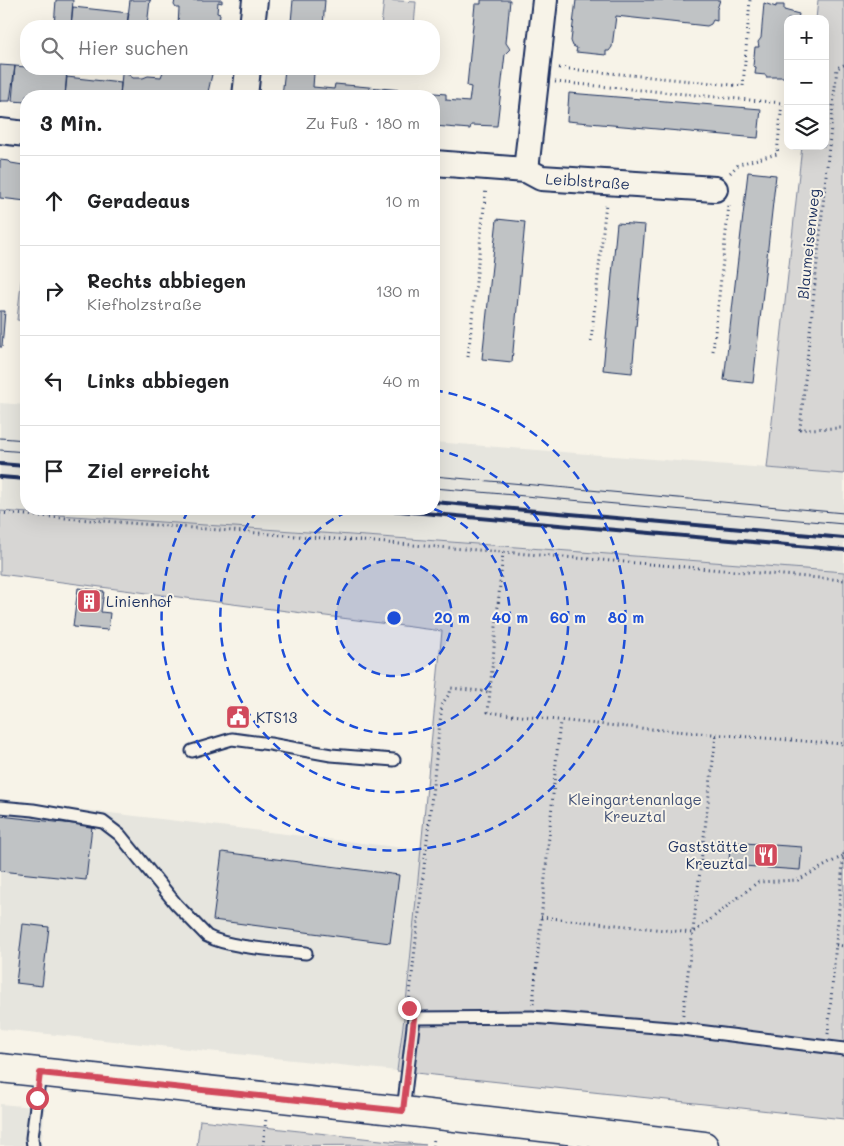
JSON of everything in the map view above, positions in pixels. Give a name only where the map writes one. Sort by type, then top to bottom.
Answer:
[{"type":"street","points":[[253,20],[255,0]]},
{"type":"street","points":[[526,170],[545,0]]},
{"type":"street","points":[[246,90],[247,75]]},
{"type":"street","points":[[0,131],[20,133]]},
{"type":"street","name":"Leiblstraße","points":[[440,163],[526,170],[541,178],[715,189]]},
{"type":"street","points":[[0,1068],[403,1111],[704,1146]]},
{"type":"lane","points":[[192,751],[232,739],[332,755],[394,760]]},
{"type":"lane","points":[[0,807],[33,810],[103,822],[120,836],[176,904],[207,936],[213,939],[253,947],[306,953]]},
{"type":"lane","points":[[403,1111],[414,1018],[532,1017],[682,1030],[844,1048]]},
{"type":"lane","points":[[33,1146],[32,1138],[40,1073]]},
{"type":"path","points":[[537,74],[743,86],[750,0]]},
{"type":"path","name":"Blaumeisenweg","points":[[844,65],[837,68],[800,429],[844,428]]},
{"type":"path","points":[[537,74],[782,103],[777,154],[739,164],[715,189],[730,200],[713,351]]},
{"type":"path","points":[[468,356],[488,167]]},
{"type":"path","points":[[592,341],[608,182]]},
{"type":"path","points":[[0,513],[20,515]]},
{"type":"path","points":[[26,515],[844,580]]},
{"type":"path","points":[[503,552],[488,712],[560,721],[844,744]]},
{"type":"path","points":[[414,1018],[409,1008],[442,704],[450,693],[451,688],[490,692]]},
{"type":"path","points":[[532,1017],[560,721]]},
{"type":"path","points":[[682,1030],[716,735]]},
{"type":"path","points":[[827,1047],[844,851]]},
{"type":"path","points":[[541,917],[693,933],[758,882],[798,880],[844,856]]},
{"type":"path","points":[[836,946],[844,946]]},
{"type":"path","points":[[262,1146],[265,1127]]},
{"type":"shaded area","points":[[0,403],[20,405],[20,512],[0,511]]},
{"type":"shaded area","points":[[440,442],[844,474],[844,572],[424,540],[58,515],[440,515]]},
{"type":"shaded area","points":[[0,801],[421,850],[406,1003],[397,1071],[0,1029]]},
{"type":"shaded area","points":[[0,1104],[45,1108],[41,1146],[0,1146]]},
{"type":"green space","points":[[384,0],[416,2],[414,20],[382,20]]},
{"type":"green space","points":[[818,0],[844,0],[844,474],[767,468],[802,150],[829,150],[829,15],[816,15]]},
{"type":"green space","points":[[20,293],[20,320],[17,320]]},
{"type":"green space","name":"Kleingartenanlage Kreuztal","points":[[0,511],[20,512],[20,515],[58,515],[424,540],[844,572],[844,1119],[397,1071],[406,1003],[442,631],[0,574]]},
{"type":"green space","points":[[200,1120],[426,1145],[197,1146]]},
{"type":"building","points":[[56,0],[73,0],[71,20],[54,20]]},
{"type":"building","points":[[130,0],[150,0],[148,20],[128,20]]},
{"type":"building","points":[[175,0],[222,0],[222,3],[218,2],[217,13],[220,14],[220,20],[178,20],[179,8],[176,8],[174,5]]},
{"type":"building","points":[[293,0],[325,0],[323,20],[291,20]]},
{"type":"building","points":[[481,0],[510,0],[506,43],[510,49],[505,54],[497,126],[471,125],[470,129],[440,126],[440,93],[446,94],[446,100],[469,102],[471,87],[467,86],[475,4],[481,4]]},
{"type":"building","points":[[576,0],[720,0],[717,9],[717,21],[713,20],[707,26],[616,16],[612,47],[609,51],[606,51],[606,55],[576,52],[577,48],[573,46],[571,41]]},
{"type":"building","points":[[764,3],[776,7],[776,5],[784,5],[784,10],[799,14],[784,15],[784,77],[766,77],[766,75],[755,74],[756,67],[753,66],[755,47],[759,47],[758,42],[761,38]]},
{"type":"building","points":[[73,7],[129,13],[128,20],[72,20]]},
{"type":"building","points":[[0,65],[15,66],[10,101],[0,101]]},
{"type":"building","points":[[15,66],[20,66],[20,75],[67,75],[65,90],[20,90],[20,102],[12,101]]},
{"type":"building","points":[[122,75],[129,75],[133,78],[161,77],[162,75],[212,75],[208,90],[121,90]]},
{"type":"building","points":[[284,75],[314,75],[313,87],[334,89],[335,84],[402,90],[283,90]]},
{"type":"building","points":[[67,77],[121,83],[120,90],[66,90]]},
{"type":"building","points":[[569,93],[761,109],[758,138],[567,121]]},
{"type":"building","points":[[0,160],[20,164],[20,200],[0,198]]},
{"type":"building","points":[[748,172],[776,175],[753,383],[724,380]]},
{"type":"building","points":[[497,219],[525,222],[512,362],[482,359]]},
{"type":"building","points":[[617,223],[645,225],[632,373],[603,370]]},
{"type":"building","points":[[0,311],[5,311],[2,347],[0,347]]},
{"type":"building","name":"Linienhof","points":[[78,588],[104,591],[101,612],[110,613],[108,630],[73,627]]},
{"type":"building","points":[[0,816],[92,826],[86,880],[0,871]]},
{"type":"building","points":[[730,842],[802,847],[800,870],[729,865]]},
{"type":"building","points":[[222,852],[399,875],[390,943],[213,920]]},
{"type":"building","points":[[23,924],[49,927],[42,986],[16,983]]},
{"type":"tram line","points":[[0,438],[20,440]]},
{"type":"tram line","points":[[0,450],[20,452]]},
{"type":"tram line","points":[[440,477],[844,513]]},
{"type":"tram line","points":[[440,489],[844,524]]},
{"type":"railway","points":[[0,464],[20,466]]},
{"type":"railway","points":[[0,477],[20,479]]},
{"type":"railway","points":[[440,503],[844,538]]},
{"type":"railway","points":[[440,514],[844,550]]},
{"type":"place","name":"Linienhof","points":[[89,601]]},
{"type":"place","name":"KTS13","points":[[238,717]]},
{"type":"place","name":"Gaststätte Kreuztal","points":[[766,855]]},
{"type":"route","points":[[37,1098],[40,1073],[403,1111],[414,1018],[409,1008]]}]
